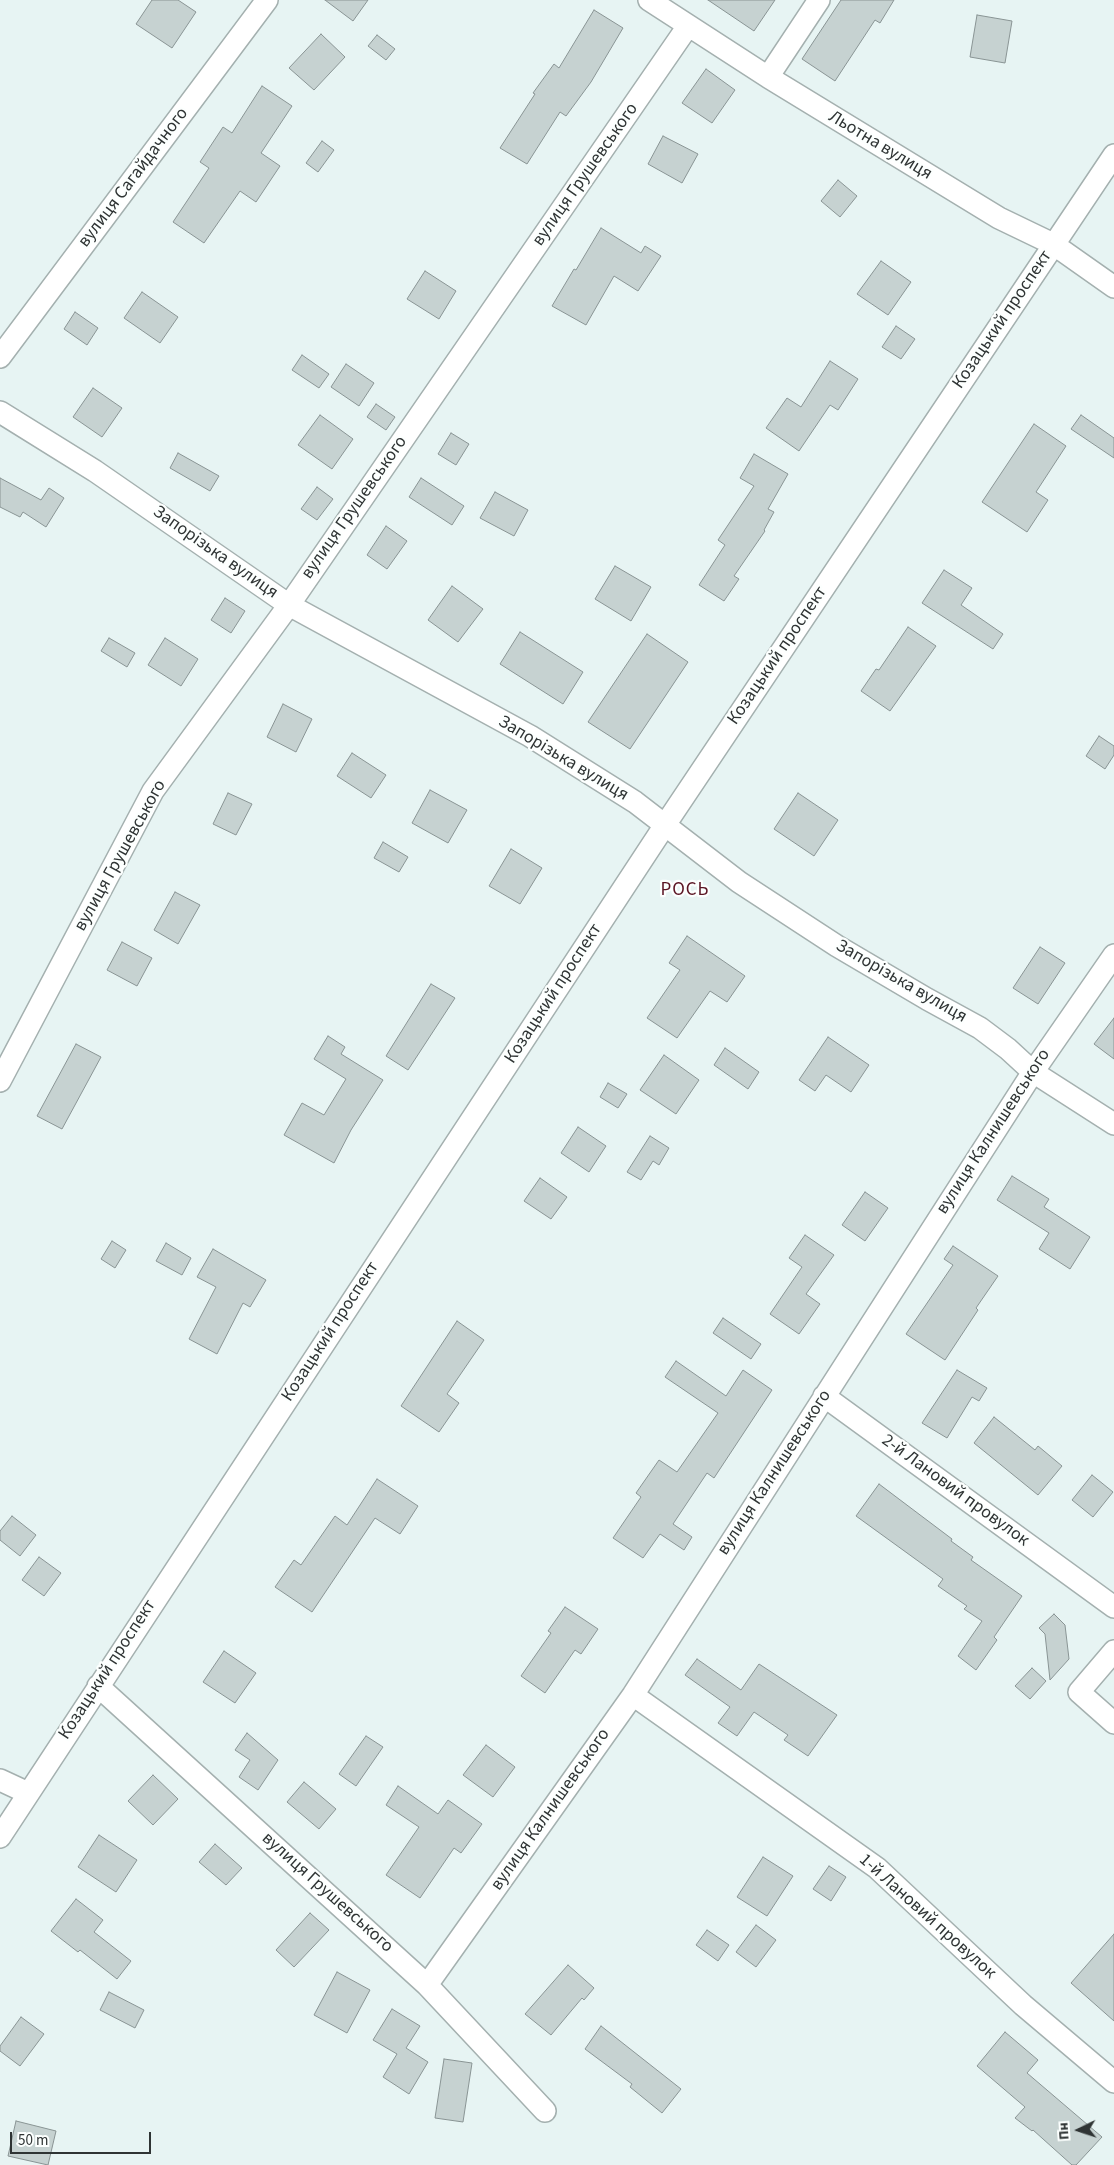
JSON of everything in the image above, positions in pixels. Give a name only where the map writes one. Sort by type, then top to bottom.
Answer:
[{"type":"street","name":"вулиця Сагайдачного","points":[[0,357],[268,0]]},
{"type":"street","name":"Льотна вулиця","points":[[649,0],[768,77],[999,218],[1054,244],[1114,287]]},
{"type":"street","points":[[768,77],[819,0]]},
{"type":"street","name":"вулиця Грушевського","points":[[0,1081],[153,791],[289,605],[688,26]]},
{"type":"street","name":"Козацький проспект","points":[[0,1837],[665,825],[1114,155]]},
{"type":"street","name":"Запорізька вулиця","points":[[0,412],[95,470],[289,605],[530,736],[635,802],[739,882],[838,946],[928,1000],[980,1028],[1008,1049],[1033,1072],[1114,1124]]},
{"type":"street","name":"вулиця Калнишевського","points":[[427,1985],[633,1695],[1033,1072],[1114,955]]},
{"type":"street","name":"2-й Лановий провулок","points":[[824,1396],[1114,1607]]},
{"type":"street","points":[[1114,1651],[1079,1692],[1114,1723]]},
{"type":"street","name":"вулиця Грушевського","points":[[98,1686],[427,1985],[545,2111]]},
{"type":"street","name":"1-й Лановий провулок","points":[[633,1695],[877,1868],[1023,2005],[1114,2082]]},
{"type":"street","points":[[0,1780],[28,1793]]},
{"type":"building","points":[[152,0],[178,0],[196,12],[172,48],[136,24]]},
{"type":"building","points":[[325,0],[368,0],[353,21]]},
{"type":"building","points":[[708,0],[775,0],[754,31]]},
{"type":"building","points":[[841,0],[894,0],[880,23],[875,20],[835,81],[802,59]]},
{"type":"building","points":[[594,10],[623,28],[591,82],[566,116],[560,112],[527,164],[500,148],[535,94],[533,93],[554,64],[559,68]]},
{"type":"building","points":[[977,15],[1012,21],[1005,63],[970,57]]},
{"type":"building","points":[[321,34],[345,57],[314,90],[289,68]]},
{"type":"building","points":[[377,35],[395,49],[386,60],[368,46]]},
{"type":"building","points":[[706,69],[735,90],[712,123],[682,103]]},
{"type":"building","points":[[262,86],[292,106],[261,153],[280,166],[256,202],[240,191],[204,243],[173,222],[209,168],[200,162],[223,127],[232,133]]},
{"type":"building","points":[[663,136],[698,154],[682,183],[648,164]]},
{"type":"building","points":[[322,141],[334,150],[318,172],[306,163]]},
{"type":"building","points":[[838,180],[857,196],[840,217],[821,201]]},
{"type":"building","points":[[601,228],[641,253],[645,246],[661,256],[638,291],[614,276],[586,325],[552,306]]},
{"type":"building","points":[[881,261],[911,282],[888,315],[857,294]]},
{"type":"building","points":[[425,271],[456,291],[439,319],[407,299]]},
{"type":"building","points":[[142,292],[178,317],[160,343],[124,318]]},
{"type":"building","points":[[75,312],[98,328],[87,345],[64,329]]},
{"type":"building","points":[[896,326],[915,339],[901,359],[882,347]]},
{"type":"building","points":[[302,355],[329,374],[319,388],[292,370]]},
{"type":"building","points":[[830,361],[858,379],[838,410],[830,405],[799,451],[766,428],[787,398],[801,407]]},
{"type":"building","points":[[346,364],[374,383],[359,406],[331,387]]},
{"type":"building","points":[[93,388],[122,408],[102,437],[73,417]]},
{"type":"building","points":[[376,404],[395,417],[386,430],[367,417]]},
{"type":"building","points":[[320,415],[353,439],[332,469],[298,445]]},
{"type":"building","points":[[1081,415],[1114,438],[1114,458],[1071,429]]},
{"type":"building","points":[[1034,424],[1066,446],[1036,492],[1048,500],[1027,532],[982,502]]},
{"type":"building","points":[[451,433],[469,444],[456,465],[438,454]]},
{"type":"building","points":[[178,453],[219,476],[210,491],[170,468]]},
{"type":"building","points":[[754,454],[788,474],[768,509],[774,512],[765,531],[734,576],[739,579],[724,601],[699,585],[725,545],[718,540],[754,486],[740,478]]},
{"type":"building","points":[[0,478],[41,500],[49,488],[64,498],[46,527],[23,512],[20,517],[0,507]]},
{"type":"building","points":[[421,478],[464,506],[452,525],[409,497]]},
{"type":"building","points":[[317,487],[333,499],[317,520],[301,509]]},
{"type":"building","points":[[495,492],[528,510],[514,536],[480,518]]},
{"type":"building","points":[[386,526],[407,541],[387,569],[367,555]]},
{"type":"building","points":[[615,566],[651,587],[631,621],[595,599]]},
{"type":"building","points":[[944,570],[972,588],[961,605],[1003,634],[993,649],[922,603]]},
{"type":"building","points":[[452,586],[483,609],[458,642],[428,620]]},
{"type":"building","points":[[225,598],[245,611],[231,633],[211,620]]},
{"type":"building","points":[[908,627],[936,646],[890,711],[861,691],[876,669],[879,670]]},
{"type":"building","points":[[520,632],[583,672],[563,704],[500,664]]},
{"type":"building","points":[[647,634],[688,662],[630,749],[588,722]]},
{"type":"building","points":[[109,638],[135,653],[127,667],[101,651]]},
{"type":"building","points":[[165,638],[198,659],[181,686],[148,665]]},
{"type":"building","points":[[283,704],[312,719],[296,752],[267,737]]},
{"type":"building","points":[[1099,736],[1114,746],[1114,755],[1105,769],[1086,756]]},
{"type":"building","points":[[352,753],[386,775],[371,798],[337,776]]},
{"type":"building","points":[[430,790],[467,810],[448,843],[412,823]]},
{"type":"building","points":[[228,793],[252,804],[236,835],[213,824]]},
{"type":"building","points":[[798,793],[838,820],[814,856],[774,829]]},
{"type":"building","points":[[383,842],[408,857],[399,872],[374,858]]},
{"type":"building","points":[[511,849],[542,868],[520,904],[489,886]]},
{"type":"building","points":[[175,892],[200,905],[178,944],[154,930]]},
{"type":"building","points":[[687,936],[745,976],[727,1002],[710,991],[677,1038],[647,1018],[680,970],[669,963]]},
{"type":"building","points":[[122,942],[152,958],[137,986],[107,970]]},
{"type":"building","points":[[1040,947],[1065,963],[1038,1004],[1013,988]]},
{"type":"building","points":[[431,984],[455,998],[408,1070],[386,1056]]},
{"type":"building","points":[[1114,1018],[1114,1059],[1094,1044]]},
{"type":"building","points":[[328,1036],[345,1047],[341,1054],[383,1080],[351,1130],[334,1163],[284,1135],[302,1103],[324,1115],[346,1079],[314,1059]]},
{"type":"building","points":[[828,1037],[869,1065],[851,1092],[826,1075],[815,1091],[799,1080]]},
{"type":"building","points":[[76,1044],[101,1057],[62,1129],[37,1116]]},
{"type":"building","points":[[725,1048],[759,1072],[748,1089],[714,1065]]},
{"type":"building","points":[[664,1055],[699,1080],[676,1114],[640,1090]]},
{"type":"building","points":[[608,1083],[627,1094],[618,1108],[600,1097]]},
{"type":"building","points":[[578,1127],[606,1146],[589,1172],[561,1153]]},
{"type":"building","points":[[650,1136],[669,1148],[659,1165],[653,1161],[641,1180],[627,1172]]},
{"type":"building","points":[[1012,1176],[1049,1199],[1044,1207],[1090,1237],[1070,1269],[1039,1249],[1049,1233],[997,1200]]},
{"type":"building","points":[[540,1178],[567,1197],[551,1219],[524,1201]]},
{"type":"building","points":[[865,1192],[888,1208],[865,1241],[842,1225]]},
{"type":"building","points":[[805,1235],[834,1255],[806,1294],[820,1304],[799,1334],[770,1314],[802,1267],[789,1258]]},
{"type":"building","points":[[112,1241],[126,1250],[115,1268],[101,1259]]},
{"type":"building","points":[[166,1243],[191,1258],[182,1275],[156,1261]]},
{"type":"building","points":[[953,1246],[998,1276],[976,1308],[978,1310],[945,1360],[906,1334],[953,1265],[944,1259]]},
{"type":"building","points":[[213,1249],[266,1280],[250,1307],[243,1303],[217,1354],[189,1339],[216,1287],[197,1277]]},
{"type":"building","points":[[723,1318],[761,1344],[751,1359],[713,1333]]},
{"type":"building","points":[[457,1321],[484,1340],[447,1394],[459,1403],[439,1432],[401,1406]]},
{"type":"building","points":[[676,1361],[726,1396],[743,1370],[772,1390],[714,1478],[707,1473],[673,1524],[692,1537],[684,1550],[660,1534],[643,1558],[613,1538],[641,1497],[636,1493],[659,1460],[677,1472],[718,1413],[665,1377]]},
{"type":"building","points":[[957,1370],[987,1388],[979,1401],[972,1397],[947,1438],[922,1423]]},
{"type":"building","points":[[994,1417],[1035,1450],[1038,1446],[1062,1466],[1038,1495],[974,1443]]},
{"type":"building","points":[[1092,1475],[1113,1492],[1093,1517],[1072,1500]]},
{"type":"building","points":[[377,1479],[418,1506],[400,1534],[375,1518],[312,1612],[275,1587],[294,1560],[301,1565],[335,1516],[347,1525]]},
{"type":"building","points":[[879,1484],[952,1539],[951,1541],[973,1557],[971,1560],[1022,1596],[994,1637],[997,1640],[976,1670],[958,1656],[982,1621],[964,1609],[967,1606],[938,1586],[943,1579],[856,1516]]},
{"type":"building","points":[[12,1516],[36,1535],[20,1556],[0,1540],[0,1531]]},
{"type":"building","points":[[39,1557],[61,1573],[44,1596],[22,1580]]},
{"type":"building","points":[[565,1607],[598,1629],[581,1654],[575,1650],[545,1693],[521,1676],[551,1633],[548,1631]]},
{"type":"building","points":[[1054,1614],[1065,1625],[1069,1659],[1050,1680],[1045,1634],[1039,1628]]},
{"type":"building","points":[[224,1651],[256,1673],[235,1703],[203,1682]]},
{"type":"building","points":[[697,1659],[741,1690],[759,1664],[837,1715],[808,1756],[784,1740],[788,1735],[754,1712],[737,1736],[718,1723],[730,1707],[685,1675]]},
{"type":"building","points":[[1032,1668],[1046,1681],[1030,1699],[1015,1686]]},
{"type":"building","points":[[247,1733],[278,1760],[258,1790],[239,1777],[250,1760],[235,1750]]},
{"type":"building","points":[[366,1736],[383,1747],[356,1786],[339,1774]]},
{"type":"building","points":[[486,1745],[515,1767],[493,1797],[463,1775]]},
{"type":"building","points":[[153,1775],[178,1799],[153,1825],[128,1801]]},
{"type":"building","points":[[304,1782],[336,1809],[319,1829],[287,1802]]},
{"type":"building","points":[[398,1786],[438,1814],[448,1800],[482,1824],[461,1853],[454,1848],[420,1898],[386,1875],[419,1827],[386,1805]]},
{"type":"building","points":[[99,1835],[137,1860],[116,1892],[78,1867]]},
{"type":"building","points":[[215,1844],[242,1868],[226,1885],[199,1862]]},
{"type":"building","points":[[763,1857],[793,1876],[767,1916],[737,1897]]},
{"type":"building","points":[[829,1866],[846,1877],[831,1901],[813,1889]]},
{"type":"building","points":[[76,1899],[103,1920],[94,1932],[131,1961],[117,1979],[80,1950],[78,1952],[51,1931]]},
{"type":"building","points":[[310,1913],[329,1930],[294,1967],[276,1950]]},
{"type":"building","points":[[756,1925],[776,1940],[756,1967],[736,1952]]},
{"type":"building","points":[[707,1930],[729,1945],[718,1961],[696,1945]]},
{"type":"building","points":[[1114,1934],[1114,2021],[1071,1983]]},
{"type":"building","points":[[568,1965],[594,1988],[584,2000],[582,1998],[551,2035],[525,2014]]},
{"type":"building","points":[[337,1972],[370,1990],[347,2033],[314,2015]]},
{"type":"building","points":[[109,1992],[144,2010],[135,2028],[100,2010]]},
{"type":"building","points":[[392,2009],[420,2026],[406,2048],[428,2062],[409,2094],[383,2077],[397,2054],[373,2040]]},
{"type":"building","points":[[21,2017],[44,2034],[20,2066],[0,2051],[0,2046]]},
{"type":"building","points":[[601,2026],[681,2089],[662,2113],[630,2087],[632,2084],[585,2049]]},
{"type":"building","points":[[1005,2032],[1038,2060],[1027,2073],[1102,2137],[1076,2165],[1072,2165],[1033,2130],[1015,2118],[1025,2107],[977,2066]]},
{"type":"building","points":[[444,2059],[472,2063],[463,2122],[435,2118]]},
{"type":"building","points":[[16,2121],[56,2131],[48,2165],[8,2156]]},
{"type":"district","name":"РОСЬ","points":[[685,891]]}]
